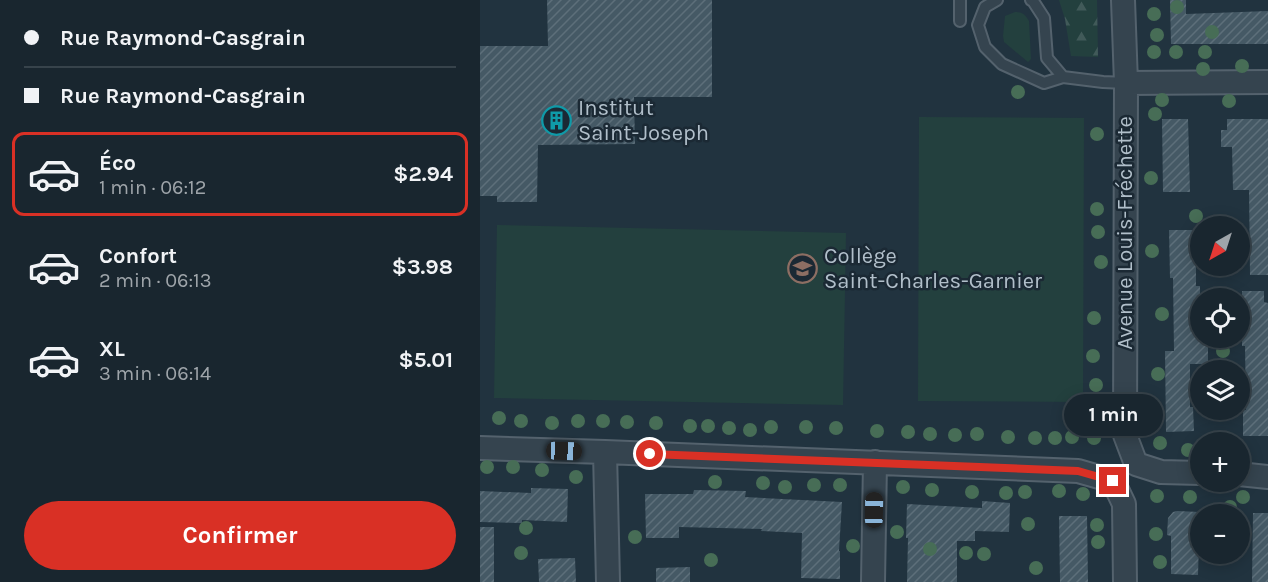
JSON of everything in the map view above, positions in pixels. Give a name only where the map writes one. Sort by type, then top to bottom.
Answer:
[{"type":"street","name":"Avenue Louis-Fréchette","points":[[1123,0],[1126,83],[1125,435],[1136,464],[1161,472],[1190,473]]},
{"type":"street","points":[[1126,83],[1268,82]]},
{"type":"street","points":[[480,448],[1078,471],[1113,481],[1124,504],[1125,582]]},
{"type":"street","points":[[605,452],[608,582]]},
{"type":"street","points":[[873,582],[874,462]]},
{"type":"street","points":[[1250,475],[1268,477]]},
{"type":"lane","points":[[960,0],[960,21]]},
{"type":"lane","points":[[997,0],[985,7],[978,25],[985,47],[1002,64],[1044,83],[1063,77],[1126,83]]},
{"type":"lane","points":[[1031,0],[1044,18],[1047,58],[1063,77]]},
{"type":"green space","points":[[1059,0],[1097,0],[1098,57],[1071,56],[1065,19]]},
{"type":"green space","points":[[1020,12],[1029,21],[1031,59],[1028,62],[1004,42],[1005,16]]},
{"type":"green space","points":[[919,117],[1084,118],[1083,402],[918,401]]},
{"type":"green space","points":[[497,225],[846,233],[843,405],[494,398]]},
{"type":"building","points":[[547,0],[712,0],[712,97],[634,97],[635,144],[538,145],[537,202],[497,202],[497,196],[480,196],[480,46],[548,46]]},
{"type":"building","points":[[1170,0],[1186,0],[1186,14],[1268,11],[1268,44],[1171,44]]},
{"type":"building","points":[[1162,119],[1188,119],[1190,192],[1163,192]]},
{"type":"building","points":[[1227,119],[1268,119],[1268,275],[1250,275],[1249,190],[1233,190],[1232,147],[1221,147],[1221,130],[1227,130]]},
{"type":"building","points":[[1169,230],[1190,230],[1190,276],[1196,276],[1196,286],[1200,288],[1190,288],[1190,348],[1208,348],[1208,360],[1190,360],[1190,420],[1194,420],[1194,431],[1166,432],[1165,351],[1174,351],[1173,278],[1170,278]]},
{"type":"building","points":[[1250,291],[1264,291],[1264,302],[1268,303],[1268,436],[1250,436],[1250,432],[1243,432],[1243,420],[1250,420],[1250,360],[1245,360],[1245,348],[1250,348]]},
{"type":"building","points":[[531,488],[568,489],[567,522],[522,520],[522,523],[480,522],[480,491],[531,493]]},
{"type":"building","points":[[694,490],[746,491],[745,497],[842,502],[840,579],[801,578],[802,533],[761,531],[762,529],[679,527],[679,538],[646,538],[645,494],[693,494]]},
{"type":"building","points":[[982,501],[1010,503],[1009,532],[975,531],[975,541],[957,541],[957,582],[907,582],[907,504],[982,508]]},
{"type":"building","points":[[1173,512],[1190,512],[1190,564],[1198,564],[1198,575],[1171,574],[1171,536],[1167,535],[1168,518]]},
{"type":"building","points":[[1253,513],[1268,513],[1268,582],[1252,582]]},
{"type":"building","points":[[1059,516],[1087,516],[1088,582],[1060,582]]},
{"type":"building","points":[[480,527],[494,527],[494,582],[480,582]]},
{"type":"building","points":[[575,558],[576,582],[539,582],[538,559]]},
{"type":"building","points":[[690,567],[690,582],[656,582],[656,568]]},
{"type":"place","name":"Institut Saint-Joseph","points":[[557,121]]},
{"type":"place","name":"Collège Saint-Charles-Garnier","points":[[803,269]]},
{"type":"route","points":[[650,454],[1078,471],[1113,481]]}]
